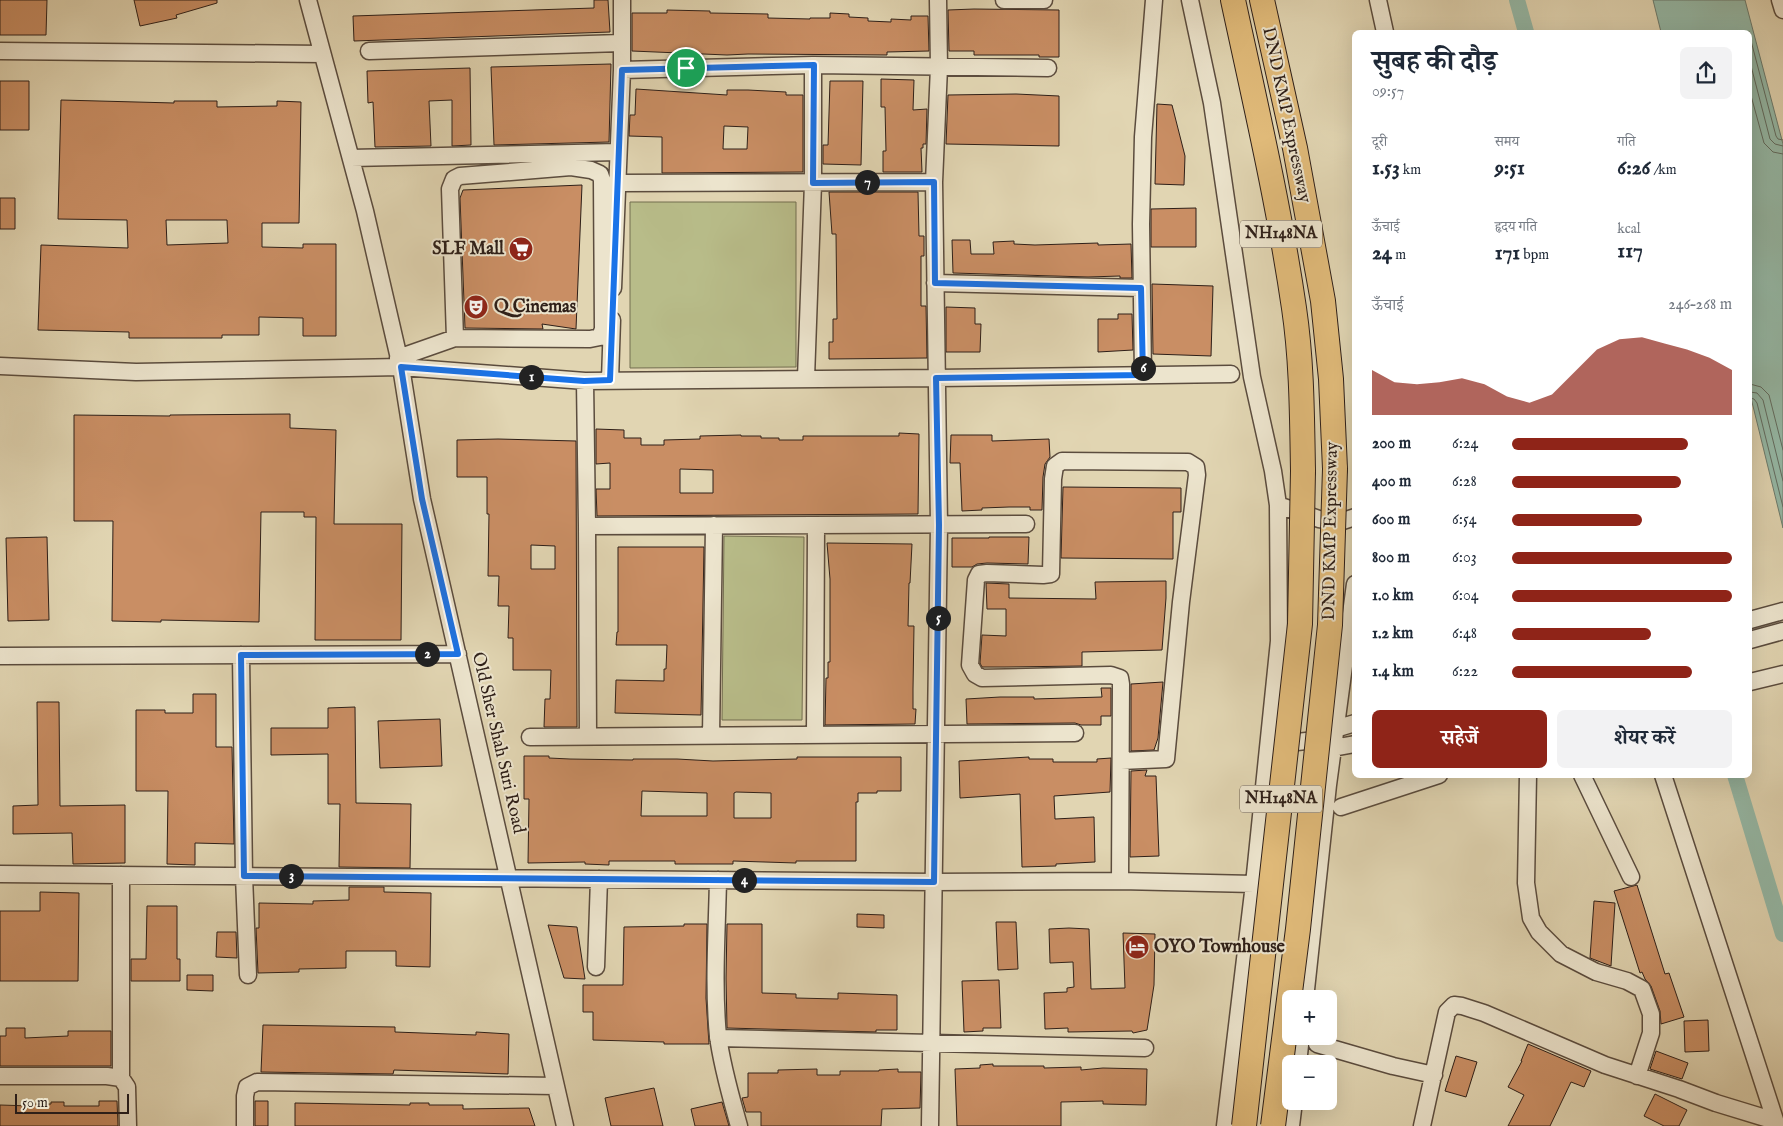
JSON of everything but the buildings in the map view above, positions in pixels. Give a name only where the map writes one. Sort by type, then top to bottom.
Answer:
[{"type":"highway","name":"DND KMP Expressway","points":[[1233,0],[1267,158],[1295,310],[1301,384],[1303,471],[1300,624],[1244,1126]]},
{"type":"highway","name":"DND KMP Expressway","points":[[1262,0],[1295,148],[1323,300],[1331,379],[1335,469],[1330,625],[1298,929],[1273,1126]]},
{"type":"street","name":"Old Sher Shah Suri Road","points":[[308,0],[365,211],[400,362],[422,499],[565,1126]]},
{"type":"street","points":[[610,380],[616,183],[622,70],[622,0]]},
{"type":"street","points":[[930,1126],[939,525],[934,182],[939,67],[938,0]]},
{"type":"street","points":[[1004,0],[1044,0]]},
{"type":"street","points":[[1143,375],[1141,288],[1142,137],[1154,0]]},
{"type":"street","points":[[1190,0],[1212,103],[1252,377],[1273,471],[1278,504],[1279,641],[1254,884],[1225,1126]]},
{"type":"street","points":[[1378,0],[1385,30]]},
{"type":"street","points":[[1780,0],[1783,9]]},
{"type":"street","points":[[369,51],[621,44]]},
{"type":"street","points":[[0,51],[322,54]]},
{"type":"street","points":[[622,70],[814,65],[1048,68]]},
{"type":"street","points":[[806,378],[813,183],[814,65]]},
{"type":"street","points":[[350,158],[618,152]]},
{"type":"street","points":[[400,362],[455,338],[590,340],[600,338],[603,329],[602,180],[600,174],[591,170],[571,167],[460,176],[454,179],[450,189],[455,338]]},
{"type":"street","points":[[616,183],[934,182]]},
{"type":"street","points":[[935,283],[1141,288]]},
{"type":"street","points":[[0,366],[136,372],[400,362],[584,381],[1231,374]]},
{"type":"street","points":[[584,381],[588,736]]},
{"type":"street","points":[[1120,760],[1166,759],[1181,602],[1197,475],[1196,467],[1188,462],[1062,461],[1055,466],[1053,479],[1051,574],[987,573],[979,574],[976,580],[970,665],[975,674],[982,678],[1112,675],[1120,678],[1121,684],[1120,760],[1120,881]]},
{"type":"street","points":[[1278,504],[1319,519],[1340,522],[1352,518]]},
{"type":"street","points":[[587,526],[1026,524]]},
{"type":"street","points":[[711,736],[714,525]]},
{"type":"street","points":[[815,735],[816,525]]},
{"type":"street","points":[[1306,990],[1331,739],[1352,603]]},
{"type":"street","points":[[1757,618],[1783,611]]},
{"type":"street","points":[[1752,639],[1777,633]]},
{"type":"street","points":[[0,656],[458,654]]},
{"type":"street","points":[[241,655],[244,876],[248,975]]},
{"type":"street","points":[[1752,682],[1783,674]]},
{"type":"street","points":[[1331,739],[1352,725]]},
{"type":"street","points":[[530,737],[1075,733]]},
{"type":"street","points":[[1269,745],[1331,739],[1352,743]]},
{"type":"street","points":[[1341,807],[1430,778]]},
{"type":"street","points":[[1528,778],[1526,883],[1531,918],[1539,932],[1561,954],[1596,972],[1627,981],[1642,989],[1652,1014],[1650,1033],[1637,1076]]},
{"type":"street","points":[[1583,778],[1631,877]]},
{"type":"street","points":[[1664,778],[1776,1123]]},
{"type":"street","points":[[0,874],[934,882],[1120,881],[1254,884]]},
{"type":"street","points":[[121,875],[121,1078],[127,1087],[128,1126]]},
{"type":"street","points":[[596,967],[599,879]]},
{"type":"street","points":[[718,880],[716,1002],[718,1038],[739,1126]]},
{"type":"street","points":[[1422,1126],[1447,1012],[1457,1005],[1484,1013],[1605,1065],[1776,1123]]},
{"type":"street","points":[[718,1038],[1145,1048]]},
{"type":"street","points":[[1320,1045],[1393,1066],[1434,1075]]},
{"type":"street","points":[[0,1076],[107,1076],[121,1078]]},
{"type":"street","points":[[246,1126],[245,1096],[247,1087],[257,1082],[556,1086]]},
{"type":"street","points":[[1291,1126],[1293,1110]]},
{"type":"shaded area","points":[[630,202],[796,202],[796,367],[630,368]]},
{"type":"shaded area","points":[[724,536],[804,537],[802,720],[722,720]]},
{"type":"water","points":[[1653,0],[1745,0],[1783,144],[1783,528],[1752,402],[1752,30],[1660,30]]},
{"type":"waterway","points":[[1517,0],[1525,30]]},
{"type":"waterway","points":[[1736,778],[1783,934]]},
{"type":"place","name":"SLF Mall","points":[[521,249]]},
{"type":"place","name":"Q Cinemas","points":[[476,307]]},
{"type":"place","name":"OYO Townhouse","points":[[1137,947]]},
{"type":"route","points":[[814,65],[813,183],[934,182],[935,283],[1141,288],[1143,375],[936,378],[939,525],[934,882],[244,876],[241,655],[458,654],[422,499],[401,367],[584,381],[610,380],[616,183],[622,70],[686,68],[814,65]]}]
